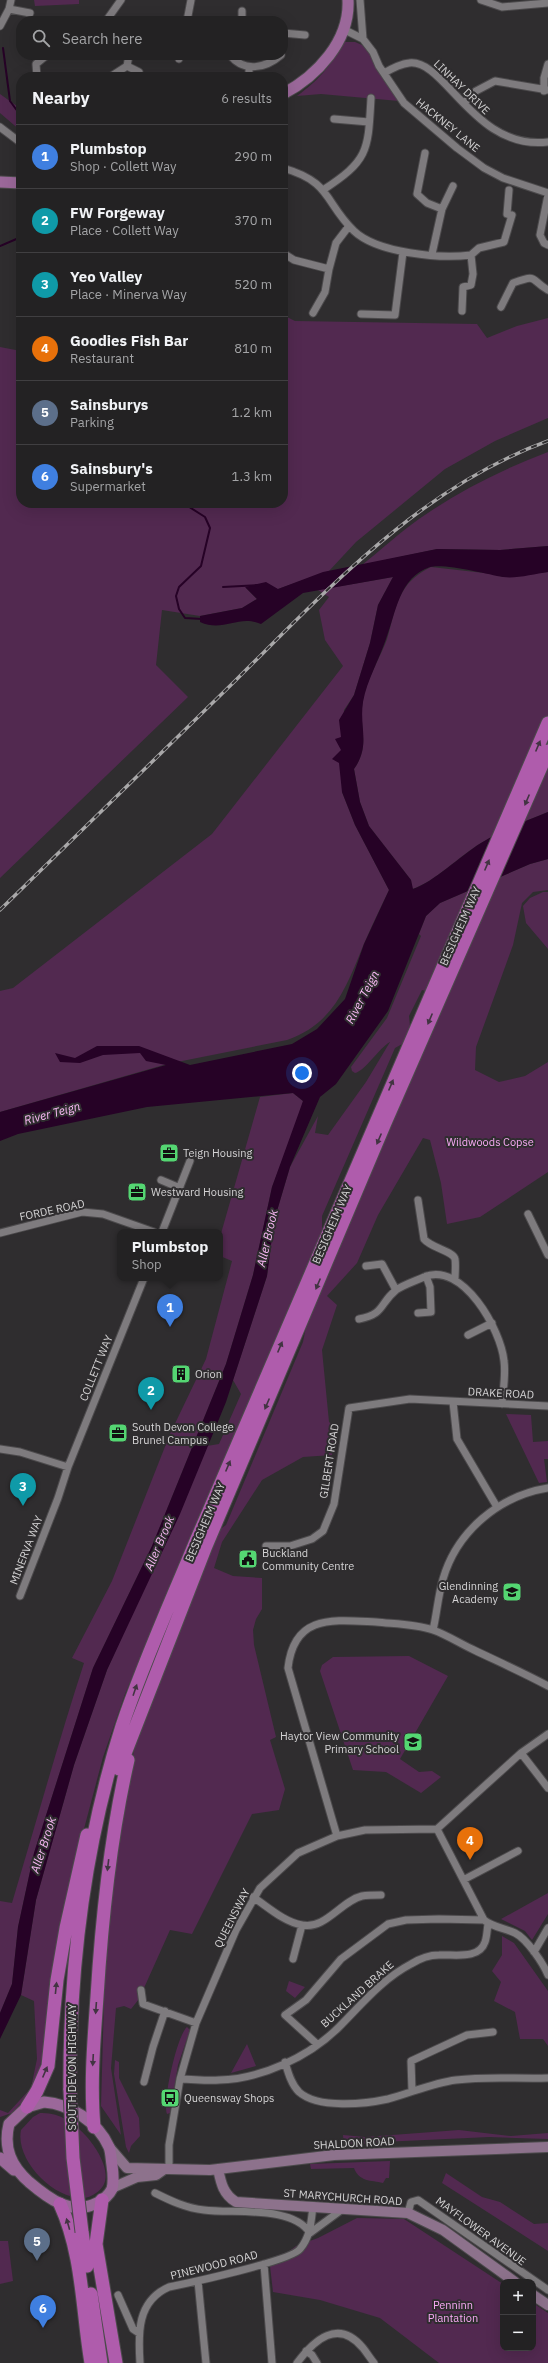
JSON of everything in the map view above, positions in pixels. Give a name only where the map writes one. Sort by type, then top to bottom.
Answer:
[{"type":"highway","name":"BESIGHEIM WAY","points":[[128,1729],[157,1666],[206,1546],[385,1124],[466,928],[548,723]]},
{"type":"highway","name":"BESIGHEIM WAY","points":[[466,928],[548,752]]},
{"type":"highway","name":"SOUTH DEVON HIGHWAY","points":[[110,2363],[74,2158],[74,2092],[71,2006],[79,1930],[94,1840],[128,1729]]},
{"type":"highway","points":[[28,2107],[48,2066],[57,1980],[80,1863],[97,1793],[110,1754],[128,1729]]},
{"type":"highway","points":[[94,2127],[93,2063],[103,1906],[128,1729]]},
{"type":"highway","points":[[102,2200],[96,2244],[116,2363]]},
{"type":"highway","points":[[60,2204],[66,2217],[80,2275],[91,2363]]},
{"type":"highway","name":"SOUTH DEVON HIGHWAY","points":[[86,2232],[101,2363]]},
{"type":"main road","points":[[288,91],[314,74],[327,59],[343,30],[347,15],[348,0]]},
{"type":"main road","points":[[0,182],[16,183]]},
{"type":"main road","points":[[0,2158],[19,2174],[44,2195],[60,2204],[79,2209],[102,2200],[112,2188],[113,2176],[109,2147],[94,2127],[63,2105],[44,2102],[28,2107],[4,2124],[6,2146],[19,2174]]},
{"type":"street","points":[[0,26],[9,9],[11,0]]},
{"type":"street","points":[[110,16],[121,0]]},
{"type":"street","points":[[188,16],[191,0]]},
{"type":"street","points":[[360,0],[363,39]]},
{"type":"street","points":[[481,0],[502,7],[548,3]]},
{"type":"street","points":[[9,9],[30,14]]},
{"type":"street","points":[[242,11],[242,16]]},
{"type":"street","name":"HACKNEY LANE","points":[[343,30],[363,39],[373,52],[384,73],[404,103],[457,148],[484,168],[503,178],[548,194]]},
{"type":"street","points":[[288,33],[305,35]]},
{"type":"street","points":[[37,72],[36,64],[41,60]]},
{"type":"street","points":[[118,72],[127,66],[128,60]]},
{"type":"street","points":[[234,60],[249,68],[271,64],[275,60]]},
{"type":"street","name":"LINHAY DRIVE","points":[[384,73],[410,63],[420,64],[430,69],[464,103],[472,114],[507,138],[527,142],[548,142]]},
{"type":"street","points":[[464,103],[476,91],[495,80],[546,90],[544,78],[548,64]]},
{"type":"street","points":[[127,66],[139,72]]},
{"type":"street","points":[[323,190],[357,164],[366,147],[371,98]]},
{"type":"street","points":[[334,119],[369,122]]},
{"type":"street","points":[[0,127],[16,139]]},
{"type":"street","points":[[425,154],[417,194],[427,203],[442,208]]},
{"type":"street","points":[[288,170],[311,178],[323,190],[355,232],[375,245],[404,252],[471,255],[479,248],[504,242],[512,215],[507,214],[509,190]]},
{"type":"street","points":[[432,254],[442,208],[453,186]]},
{"type":"street","points":[[548,194],[540,234],[544,243],[548,245]]},
{"type":"street","points":[[313,313],[325,292],[336,243],[349,226]]},
{"type":"street","points":[[361,314],[395,315],[404,252]]},
{"type":"street","points":[[462,311],[463,287],[471,286],[473,274],[471,255]]},
{"type":"street","points":[[288,256],[294,260],[329,269]]},
{"type":"street","points":[[501,307],[513,283],[528,278],[536,279],[548,290]]},
{"type":"street","points":[[163,1229],[190,1160]]},
{"type":"street","points":[[161,1180],[180,1188]]},
{"type":"street","points":[[418,1200],[424,1239],[435,1249],[451,1253],[455,1258],[455,1279]]},
{"type":"street","name":"FORDE ROAD","points":[[0,1233],[82,1212],[103,1214],[146,1229]]},
{"type":"street","points":[[528,1214],[548,1255]]},
{"type":"street","points":[[366,1266],[382,1264],[396,1290]]},
{"type":"street","points":[[359,1319],[374,1316],[396,1290],[426,1276],[445,1275],[455,1279],[472,1295],[492,1323],[500,1342],[504,1362],[502,1404]]},
{"type":"street","points":[[418,1313],[431,1312],[430,1286],[426,1276]]},
{"type":"street","name":"COLLETT WAY","points":[[68,1467],[143,1281]]},
{"type":"street","points":[[468,1335],[492,1323]]},
{"type":"street","name":"DRAKE ROAD","points":[[354,1406],[410,1399],[548,1406]]},
{"type":"street","points":[[453,1402],[457,1439],[497,1507]]},
{"type":"street","name":"GILBERT ROAD","points":[[266,1546],[290,1546],[312,1539],[323,1531],[334,1504],[349,1408],[354,1406]]},
{"type":"street","points":[[0,1449],[20,1452],[68,1467]]},
{"type":"street","name":"MINERVA WAY","points":[[20,1596],[58,1498],[68,1467]]},
{"type":"street","points":[[433,1630],[443,1580],[450,1558],[480,1519],[497,1507],[519,1496],[548,1488]]},
{"type":"street","points":[[337,1836],[288,1668],[290,1651],[299,1636],[322,1622],[335,1621],[396,1624],[433,1630],[548,1684]]},
{"type":"street","points":[[486,1922],[438,1828],[521,1753],[548,1734]]},
{"type":"street","points":[[521,1753],[548,1788]]},
{"type":"street","name":"QUEENSWAY","points":[[166,2170],[180,2079],[196,2023],[236,1930],[254,1897],[272,1875],[298,1853],[337,1836],[365,1830],[416,1831],[438,1828]]},
{"type":"street","points":[[465,1879],[518,1851]]},
{"type":"street","points":[[254,1897],[286,1918],[302,1925],[312,1925],[324,1920],[343,1906],[362,1896],[381,1895]]},
{"type":"street","points":[[316,2044],[285,2015],[306,2000],[341,1959],[388,1924],[406,1920],[486,1922],[517,1934],[534,1952],[548,1975]]},
{"type":"street","name":"BUCKLAND BRAKE","points":[[180,2079],[219,2080],[245,2077],[285,2062],[316,2044],[338,2028],[358,2005],[393,1974],[412,1963],[439,1955],[465,1955],[478,1952],[485,1943],[486,1922]]},
{"type":"street","points":[[293,1959],[302,1925]]},
{"type":"street","points":[[534,1952],[548,1928]]},
{"type":"street","points":[[141,1990],[140,2005],[165,2011],[196,2023]]},
{"type":"street","points":[[144,2082],[153,2047],[165,2011]]},
{"type":"street","points":[[412,2091],[412,2061],[467,2035],[493,2032]]},
{"type":"street","points":[[285,2062],[291,2081],[300,2092],[319,2102],[364,2103],[389,2098],[455,2080],[485,2078],[548,2078]]},
{"type":"street","name":"SHALDON ROAD","points":[[109,2147],[127,2168],[137,2170],[155,2168],[166,2170],[218,2169],[334,2155],[548,2147]]},
{"type":"street","name":"ST MARYCHURCH ROAD","points":[[218,2169],[222,2187],[228,2197],[236,2202],[408,2213],[443,2230],[511,2279]]},
{"type":"street","name":"SHALDON ROAD","points":[[112,2188],[137,2178],[156,2175],[166,2170]]},
{"type":"street","name":"ST MARYCHURCH ROAD","points":[[155,2193],[176,2204],[204,2210],[288,2216],[306,2227],[310,2233]]},
{"type":"street","name":"MAYFLOWER AVENUE","points":[[408,2213],[411,2202],[418,2200],[548,2290]]},
{"type":"street","name":"PINEWOOD ROAD","points":[[310,2233],[313,2206]]},
{"type":"street","name":"PINEWOOD ROAD","points":[[140,2363],[139,2333],[145,2311],[150,2300],[158,2292],[264,2264],[300,2250],[310,2233],[344,2208]]},
{"type":"street","points":[[264,2264],[272,2363]]},
{"type":"street","points":[[198,2281],[206,2363]]},
{"type":"street","points":[[118,2296],[133,2329],[139,2333]]},
{"type":"street","points":[[536,2297],[548,2305]]},
{"type":"street","points":[[297,2363],[318,2339],[325,2336],[340,2335],[355,2341],[374,2363]]},
{"type":"street","points":[[306,2351],[312,2355],[317,2363]]},
{"type":"green space","points":[[34,0],[79,0],[79,4],[35,6]]},
{"type":"green space","points":[[343,42],[355,42],[362,45],[369,52],[399,101],[321,94],[297,96],[312,84],[323,72]]},
{"type":"green space","points":[[0,94],[16,105],[16,127],[0,113]]},
{"type":"green space","points":[[288,318],[295,321],[477,324],[487,338],[517,326],[548,318],[548,418],[495,441],[445,469],[356,542],[329,571],[278,589],[246,588],[257,599],[242,608],[200,616],[162,610],[156,665],[188,697],[0,878],[0,347],[16,350],[16,508],[288,508]]},
{"type":"green space","points":[[548,452],[548,546],[500,550],[437,549],[362,565],[412,524],[450,499],[498,473]]},
{"type":"green space","points":[[431,567],[493,574],[503,577],[548,572],[548,812],[489,838],[429,881],[412,889],[411,880],[369,826],[360,802],[354,769],[359,761],[363,746],[363,699],[372,672],[387,639],[399,598],[405,588],[418,574]]},
{"type":"green space","points":[[393,577],[378,605],[370,643],[354,695],[344,710],[342,792],[355,825],[389,890],[344,990],[336,1003],[316,1024],[303,1033],[287,1040],[167,1064],[0,1112],[0,991],[13,988],[212,834],[343,666],[325,640],[319,610],[329,597],[318,590]]},
{"type":"green space","name":"Wildwoods Copse","points":[[548,859],[548,890],[533,892],[522,903],[513,945],[476,1047],[475,1070],[499,1082],[525,1076],[548,1062],[548,1172],[480,1217],[447,1224],[441,1183],[430,1140],[423,1138],[378,1215],[357,1263],[327,1296],[337,1305],[322,1350],[329,1422],[337,1429],[332,1455],[303,1457],[262,1480],[222,1542],[214,1568],[233,1576],[262,1578],[262,1609],[256,1619],[253,1630],[254,1645],[276,1737],[270,1740],[285,1789],[279,1810],[252,1814],[192,1934],[170,1930],[144,1988],[140,1987],[139,1999],[131,2009],[124,2006],[116,2008],[111,2068],[121,2135],[101,2106],[106,1931],[122,1802],[136,1742],[219,1530],[226,1525],[303,1342],[306,1327],[452,980],[491,898],[461,912],[426,991],[422,990],[409,1016],[410,1026],[404,1043],[395,1048],[322,1216],[322,1237],[125,1694],[103,1757],[71,1878],[43,2055],[34,2089],[12,2113],[0,2117],[0,2110],[8,2113],[31,2088],[37,2059],[34,2001],[21,1995],[36,1900],[74,1765],[107,1670],[207,1446],[219,1444],[241,1394],[233,1380],[267,1276],[274,1221],[290,1167],[318,1116],[315,1133],[328,1135],[366,1082],[390,1042],[381,1049],[363,1068],[355,1073],[352,1071],[351,1067],[387,1018],[421,936],[419,934],[426,916],[440,903],[530,864]]},
{"type":"green space","points":[[543,892],[548,892],[548,949],[526,923],[523,906],[530,898]]},
{"type":"green space","points":[[293,1093],[303,1101],[302,1109],[272,1187],[253,1275],[226,1364],[152,1546],[93,1668],[34,1853],[18,1927],[12,1984],[0,2013],[0,1901],[12,1903],[84,1663],[72,1658],[112,1581],[170,1434],[206,1359],[232,1261],[223,1257],[222,1229],[260,1097]]},
{"type":"green space","points":[[506,1414],[531,1415],[533,1442],[548,1441],[548,1459],[544,1459],[547,1482],[539,1483]]},
{"type":"green space","name":"Haytor View Community Primary School","points":[[409,1656],[448,1676],[400,1759],[419,1772],[432,1771],[441,1777],[421,1793],[386,1772],[353,1770],[320,1671],[322,1665],[333,1657]]},
{"type":"green space","points":[[548,1893],[548,1914],[532,1940],[525,1931],[501,1919]]},
{"type":"green space","points":[[502,1936],[514,1943],[548,1991],[548,2046],[543,2039],[520,2039],[515,2012],[494,2001],[501,1982],[492,1971],[502,1955]]},
{"type":"green space","points":[[289,1981],[305,1987],[295,1998],[286,1991]]},
{"type":"green space","points":[[187,2027],[190,2030],[178,2065],[170,2113],[167,2114],[166,2107],[168,2084],[171,2069],[179,2042]]},
{"type":"green space","points":[[247,2044],[256,2066],[231,2073]]},
{"type":"green space","points":[[115,2060],[119,2062],[119,2078],[139,2118],[140,2136],[131,2146],[129,2153],[126,2147],[114,2074]]},
{"type":"green space","points":[[40,2113],[54,2114],[72,2123],[87,2137],[101,2157],[106,2173],[105,2181],[102,2187],[94,2194],[82,2198],[71,2196],[59,2191],[38,2175],[30,2164],[24,2153],[21,2141],[21,2130],[33,2117]]},
{"type":"green space","points":[[459,2130],[511,2136],[548,2133],[548,2139],[489,2137],[364,2144],[354,2143],[350,2146],[344,2147],[343,2135],[365,2137]]},
{"type":"green space","points":[[390,2161],[389,2178],[386,2178],[383,2183],[362,2178],[356,2173],[354,2168],[311,2169],[310,2164]]},
{"type":"green space","points":[[446,2173],[482,2197],[500,2202],[534,2224],[548,2223],[548,2251],[442,2183]]},
{"type":"green space","name":"Penninn Plantation","points":[[357,2218],[404,2219],[500,2282],[500,2351],[536,2351],[536,2305],[548,2313],[548,2363],[439,2363],[380,2318],[320,2300],[273,2292],[270,2266],[296,2246],[318,2238]]},
{"type":"green space","points":[[0,2241],[8,2241],[13,2281],[0,2284]]},
{"type":"water","points":[[548,546],[548,572],[519,577],[503,577],[445,566],[430,567],[411,579],[405,587],[396,607],[365,694],[362,711],[362,752],[354,769],[360,802],[369,826],[411,880],[413,889],[430,881],[473,848],[489,838],[548,812],[548,859],[530,864],[440,903],[426,916],[388,1011],[336,1084],[320,1097],[290,1167],[274,1221],[267,1276],[226,1402],[180,1514],[107,1670],[74,1765],[36,1900],[21,1995],[0,2039],[0,2013],[12,1984],[18,1927],[34,1853],[93,1668],[152,1546],[226,1364],[253,1275],[272,1187],[303,1101],[293,1093],[147,1107],[18,1134],[0,1141],[0,1112],[166,1065],[146,1061],[140,1053],[103,1055],[80,1063],[60,1062],[55,1053],[75,1058],[97,1046],[139,1046],[190,1065],[292,1044],[317,1029],[345,999],[364,944],[389,890],[355,825],[342,792],[339,763],[332,759],[341,750],[335,739],[341,737],[339,720],[354,695],[370,643],[378,605],[393,577],[303,593],[261,624],[253,621],[245,621],[216,626],[200,622],[200,616],[242,608],[257,599],[245,587],[266,582],[278,589],[323,572],[437,549],[500,550]]},
{"type":"waterway","points":[[3,48],[10,101],[16,109]]},
{"type":"waterway","points":[[0,246],[16,239]]},
{"type":"waterway","points":[[191,508],[205,517],[210,528],[201,566],[179,587],[176,596],[179,609],[185,618],[202,619]]},
{"type":"waterway","points":[[223,587],[259,585]]},
{"type":"railway","points":[[0,910],[342,576],[379,543],[418,513],[459,485],[502,461],[548,441]]},
{"type":"place","name":"Teign Housing","points":[[169,1153]]},
{"type":"place","name":"Westward Housing","points":[[137,1192]]},
{"type":"place","name":"Plumbstop","points":[[170,1327]]},
{"type":"place","name":"Orion","points":[[181,1374]]},
{"type":"place","name":"FW Forgeway","points":[[151,1410]]},
{"type":"place","name":"South Devon College Brunel Campus","points":[[118,1433]]},
{"type":"place","name":"Yeo Valley","points":[[23,1506]]},
{"type":"place","name":"Buckland Community Centre","points":[[248,1559]]},
{"type":"place","name":"Glendinning Academy","points":[[512,1592]]},
{"type":"place","name":"Haytor View Community Primary School","points":[[413,1742]]},
{"type":"place","name":"Goodies Fish Bar","points":[[470,1860]]},
{"type":"place","name":"Queensway Shops","points":[[170,2098]]},
{"type":"place","name":"Sainsburys","points":[[37,2261]]},
{"type":"place","name":"Sainsbury's","points":[[43,2328]]},
{"type":"water label","name":"River Teign","points":[[362,997]]},
{"type":"water label","name":"River Teign","points":[[52,1113]]},
{"type":"water label","name":"Aller Brook","points":[[267,1238]]},
{"type":"water label","name":"Aller Brook","points":[[159,1543]]},
{"type":"water label","name":"Aller Brook","points":[[43,1845]]}]
